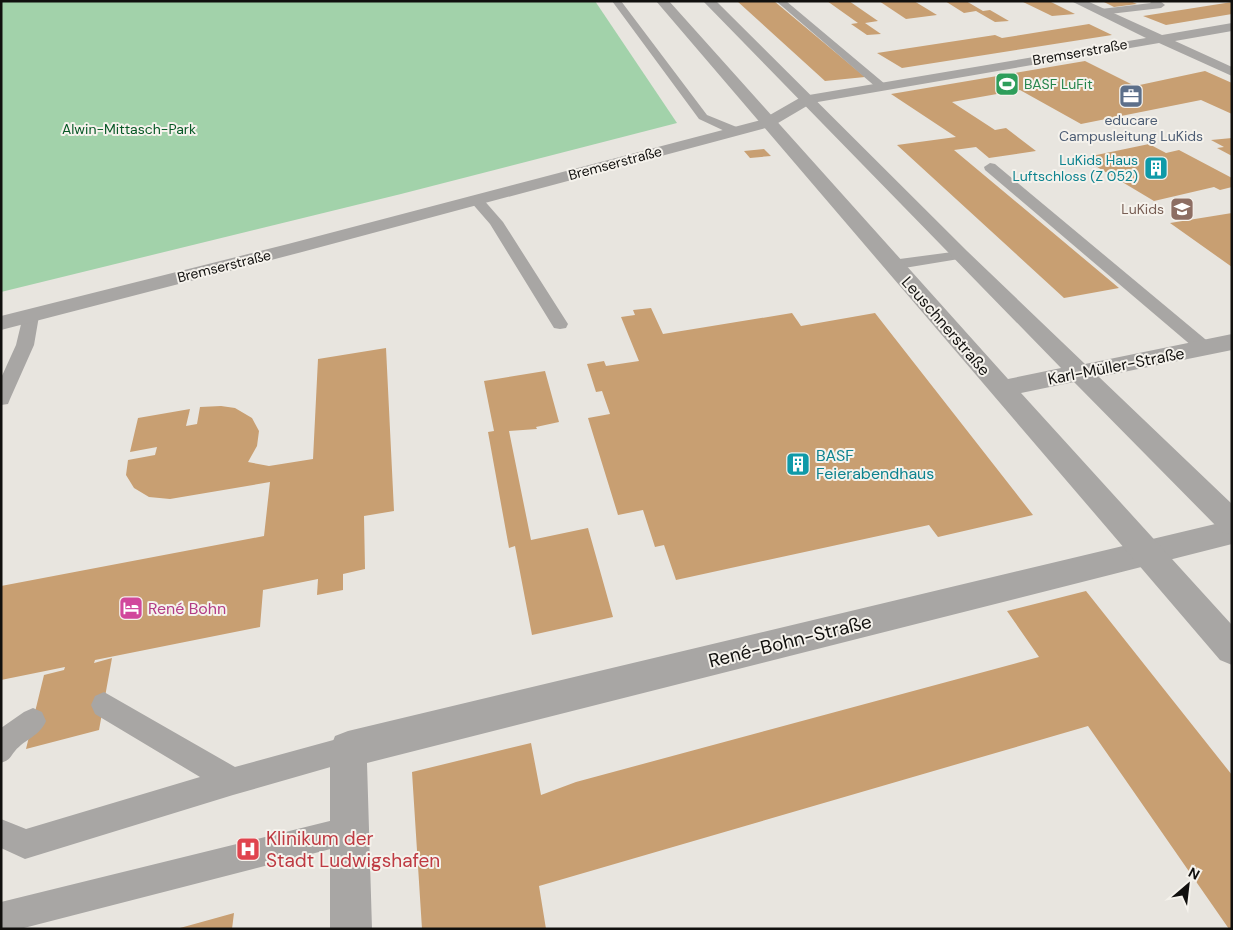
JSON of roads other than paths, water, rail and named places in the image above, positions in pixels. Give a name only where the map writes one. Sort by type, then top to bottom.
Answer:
[{"type":"street","name":"Leuschnerstraße","points":[[662,1],[767,123],[1232,649]]},
{"type":"street","points":[[709,1],[808,99],[960,255],[1232,523]]},
{"type":"street","points":[[1077,1],[1232,72]]},
{"type":"street","name":"Bremserstraße","points":[[1,322],[31,316],[477,201],[767,123],[808,99],[1232,27]]},
{"type":"street","name":"Karl-Müller-Straße","points":[[1001,389],[1232,342]]},
{"type":"street","name":"René-Bohn-Straße","points":[[348,749],[1232,532]]},
{"type":"street","points":[[348,749],[351,929]]},
{"type":"lane","points":[[616,1],[703,117],[735,131]]},
{"type":"lane","points":[[780,1],[881,86]]},
{"type":"lane","points":[[1100,12],[1161,5],[1153,1]]},
{"type":"lane","points":[[990,167],[1205,348]]},
{"type":"lane","points":[[477,201],[496,222],[560,324]]},
{"type":"lane","points":[[892,265],[960,255]]},
{"type":"lane","points":[[1,399],[25,345],[31,316]]},
{"type":"lane","points":[[104,705],[233,781]]},
{"type":"lane","points":[[1,750],[6,741],[33,721]]},
{"type":"lane","points":[[1,833],[25,844],[233,781],[348,749]]},
{"type":"lane","points":[[1,918],[350,830]]},
{"type":"place","name":"BASF LuFit","points":[[1007,84]]},
{"type":"place","name":"educare Campusleitung LuKids","points":[[1131,96]]},
{"type":"place","name":"LuKids Haus Luftschloss (Z 052)","points":[[1156,168]]},
{"type":"place","name":"LuKids","points":[[1182,209]]},
{"type":"place","name":"BASF Feierabendhaus","points":[[798,464]]},
{"type":"place","name":"René Bohn","points":[[131,608]]},
{"type":"place","name":"Klinikum der Stadt Ludwigshafen","points":[[248,849]]},
{"type":"park label","name":"Alwin-Mittasch-Park","points":[[129,129]]}]
